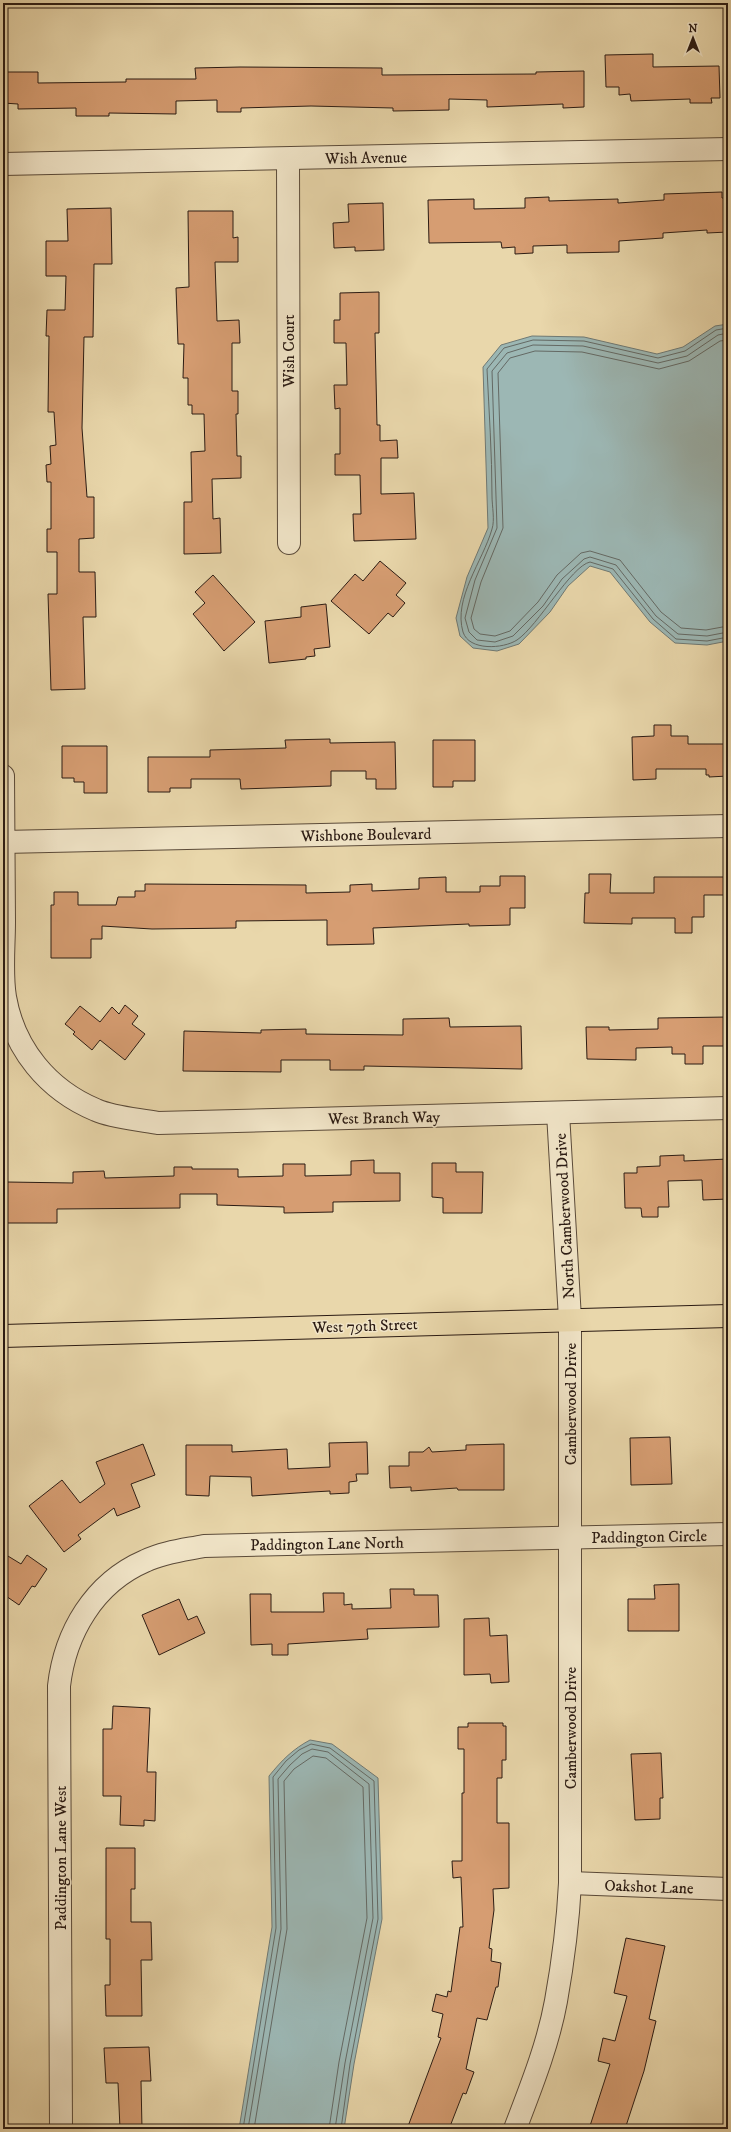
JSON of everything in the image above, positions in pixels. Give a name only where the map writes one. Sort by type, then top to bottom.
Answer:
[{"type":"main road","name":"West 79th Street","points":[[3,1336],[570,1319],[728,1316]]},
{"type":"street","name":"Wish Avenue","points":[[3,164],[728,149]]},
{"type":"street","name":"Wish Court","points":[[288,159],[289,543]]},
{"type":"street","name":"West Branch Way","points":[[3,776],[5,996],[16,1035],[27,1055],[49,1081],[72,1098],[97,1111],[158,1123],[728,1108]]},
{"type":"street","name":"Wishbone Boulevard","points":[[3,842],[728,826]]},
{"type":"street","name":"North Camberwood Drive","points":[[558,1113],[570,1319]]},
{"type":"street","name":"Camberwood Drive","points":[[515,2129],[535,2078],[556,2002],[568,1922],[570,1883],[570,1319]]},
{"type":"street","name":"Paddington Circle","points":[[570,1538],[728,1534]]},
{"type":"street","name":"Paddington Lane North","points":[[97,1596],[128,1570],[146,1560],[174,1551],[204,1546],[570,1538]]},
{"type":"street","name":"Paddington Lane West","points":[[61,2129],[59,1686],[64,1657],[71,1637],[80,1620],[97,1596]]},
{"type":"street","name":"Oakshot Lane","points":[[570,1883],[728,1888]]},
{"type":"water","points":[[728,324],[728,641],[707,645],[675,643],[650,622],[610,572],[590,566],[568,586],[550,612],[519,644],[497,651],[473,648],[460,636],[456,618],[467,577],[488,528],[483,367],[501,345],[532,336],[584,337],[657,354],[683,347],[715,326]]},
{"type":"water","points":[[310,1740],[332,1744],[378,1778],[382,1919],[354,2064],[344,2129],[239,2129],[272,1927],[269,1776],[288,1755]]},
{"type":"building","points":[[653,54],[653,67],[719,66],[720,98],[711,98],[712,103],[690,103],[690,99],[631,101],[630,94],[619,95],[619,87],[606,87],[605,55]]},
{"type":"building","points":[[195,68],[382,68],[382,75],[536,74],[536,72],[584,71],[584,107],[563,108],[563,104],[487,107],[487,100],[449,99],[449,110],[393,111],[393,108],[311,106],[241,108],[241,112],[217,112],[217,100],[176,101],[176,114],[109,113],[109,116],[76,116],[76,108],[18,109],[18,104],[3,103],[3,72],[38,72],[38,83],[126,82],[126,79],[196,79]]},
{"type":"building","points":[[722,192],[722,198],[728,198],[728,232],[707,233],[707,230],[663,233],[663,238],[619,241],[619,252],[567,253],[567,245],[533,246],[533,253],[515,254],[515,247],[502,248],[501,242],[429,243],[428,200],[474,199],[474,209],[525,208],[525,198],[549,197],[549,201],[618,199],[618,203],[664,200],[664,194]]},
{"type":"building","points":[[383,203],[384,250],[355,251],[355,247],[334,248],[333,223],[349,222],[348,204]]},
{"type":"building","points":[[111,208],[112,264],[94,264],[93,337],[84,337],[82,428],[87,497],[94,497],[94,538],[79,539],[79,572],[95,572],[96,617],[83,617],[85,689],[51,690],[48,594],[57,594],[57,552],[47,552],[47,529],[51,529],[51,482],[47,482],[46,465],[51,464],[50,446],[56,445],[54,412],[48,412],[49,336],[46,336],[47,310],[65,310],[66,276],[46,276],[46,241],[68,241],[67,209]]},
{"type":"building","points":[[188,211],[233,211],[233,238],[238,237],[238,262],[215,262],[217,321],[239,320],[240,343],[232,343],[232,391],[238,391],[238,414],[236,414],[237,456],[241,456],[241,478],[212,479],[213,519],[220,518],[221,553],[184,554],[184,502],[192,502],[191,452],[205,451],[204,414],[192,414],[192,405],[188,405],[188,378],[183,378],[184,344],[178,344],[176,288],[189,287]]},
{"type":"building","points":[[379,292],[379,333],[375,333],[377,425],[380,425],[380,441],[397,440],[398,458],[381,458],[381,494],[414,493],[416,539],[354,541],[353,514],[361,514],[360,475],[335,475],[335,454],[340,454],[340,408],[335,409],[334,385],[347,385],[346,343],[334,343],[334,320],[340,320],[340,293]]},
{"type":"building","points":[[380,561],[406,583],[396,595],[405,603],[393,617],[388,613],[369,634],[331,601],[355,574],[363,581]]},
{"type":"building","points":[[213,575],[255,622],[224,651],[193,614],[205,603],[195,592]]},
{"type":"building","points":[[326,604],[330,647],[314,649],[315,656],[306,657],[306,659],[269,663],[265,621],[301,617],[301,607]]},
{"type":"building","points":[[654,725],[671,725],[671,736],[688,736],[688,744],[728,744],[728,776],[709,777],[709,775],[706,775],[706,769],[656,769],[656,779],[633,780],[632,737],[654,736]]},
{"type":"building","points":[[330,739],[330,743],[395,742],[396,789],[376,789],[376,779],[366,779],[366,771],[331,771],[331,786],[241,789],[240,779],[191,779],[191,788],[170,788],[170,792],[148,792],[148,757],[210,757],[210,750],[286,748],[285,740]]},
{"type":"building","points":[[433,740],[475,740],[475,781],[453,781],[453,787],[433,787]]},
{"type":"building","points":[[62,746],[107,746],[107,793],[84,793],[84,782],[74,782],[74,778],[62,778]]},
{"type":"building","points":[[589,874],[611,874],[610,893],[654,893],[654,877],[728,877],[728,895],[704,895],[704,917],[692,917],[692,933],[675,933],[675,918],[632,918],[632,924],[584,923],[585,893],[589,893]]},
{"type":"building","points":[[500,876],[525,876],[525,908],[510,908],[510,925],[469,926],[469,924],[373,928],[374,944],[327,945],[327,920],[236,921],[236,928],[152,929],[102,926],[102,939],[91,939],[91,958],[51,958],[51,905],[54,905],[54,892],[78,892],[78,905],[116,905],[118,897],[135,897],[135,891],[145,891],[145,884],[306,885],[306,893],[350,892],[350,885],[372,884],[372,891],[419,889],[419,878],[446,877],[446,892],[480,892],[480,886],[500,886]]},
{"type":"building","points":[[125,1005],[138,1016],[132,1024],[145,1034],[125,1060],[100,1040],[92,1050],[73,1034],[75,1032],[65,1024],[80,1006],[100,1022],[112,1007],[119,1014]]},
{"type":"building","points":[[728,1017],[728,1046],[703,1046],[703,1064],[685,1064],[685,1054],[672,1054],[672,1047],[636,1048],[636,1060],[587,1059],[586,1027],[609,1027],[609,1030],[658,1029],[658,1018]]},
{"type":"building","points":[[449,1018],[450,1027],[521,1026],[522,1069],[364,1066],[364,1070],[330,1070],[330,1060],[281,1060],[281,1072],[183,1071],[184,1031],[261,1033],[261,1030],[306,1029],[306,1034],[403,1035],[403,1019]]},
{"type":"building","points":[[684,1155],[684,1161],[728,1159],[728,1199],[703,1200],[702,1180],[668,1181],[669,1207],[658,1207],[658,1217],[642,1217],[641,1208],[625,1208],[624,1173],[637,1173],[637,1167],[660,1166],[660,1156]]},
{"type":"building","points":[[374,1160],[374,1173],[400,1173],[400,1201],[333,1202],[333,1212],[284,1213],[284,1207],[217,1205],[217,1194],[180,1194],[180,1208],[57,1209],[57,1223],[6,1223],[7,1182],[73,1183],[73,1172],[104,1171],[105,1178],[174,1176],[174,1167],[192,1167],[192,1169],[238,1169],[238,1177],[283,1176],[283,1164],[305,1164],[305,1176],[351,1175],[351,1161]]},
{"type":"building","points":[[432,1163],[456,1163],[456,1172],[483,1172],[482,1213],[443,1213],[443,1198],[432,1197]]},
{"type":"building","points":[[670,1437],[672,1484],[631,1485],[630,1438]]},
{"type":"building","points":[[367,1442],[368,1474],[356,1474],[357,1481],[349,1482],[349,1493],[330,1494],[330,1491],[252,1496],[251,1477],[210,1476],[209,1496],[186,1495],[186,1445],[232,1445],[232,1452],[287,1449],[288,1469],[330,1467],[329,1443]]},
{"type":"building","points":[[143,1444],[155,1475],[131,1484],[140,1507],[117,1516],[114,1508],[78,1535],[81,1539],[64,1552],[29,1506],[62,1480],[80,1503],[105,1484],[96,1462]]},
{"type":"building","points":[[504,1444],[504,1490],[458,1490],[457,1488],[411,1491],[411,1487],[390,1488],[389,1466],[409,1466],[409,1452],[423,1452],[429,1447],[432,1452],[466,1450],[466,1445]]},
{"type":"building","points":[[3,1553],[21,1564],[27,1555],[47,1569],[35,1587],[32,1586],[19,1605],[3,1594]]},
{"type":"building","points":[[679,1584],[679,1631],[628,1631],[628,1599],[655,1599],[654,1585]]},
{"type":"building","points":[[390,1589],[414,1589],[414,1595],[438,1595],[439,1627],[367,1629],[368,1639],[288,1644],[288,1655],[272,1655],[272,1644],[251,1645],[250,1594],[271,1594],[271,1612],[324,1612],[323,1593],[344,1593],[344,1605],[352,1604],[352,1609],[391,1608]]},
{"type":"building","points":[[179,1599],[188,1620],[197,1616],[205,1633],[159,1655],[142,1615]]},
{"type":"building","points":[[489,1618],[490,1636],[507,1635],[509,1682],[491,1683],[490,1674],[464,1675],[464,1619]]},
{"type":"building","points":[[113,1706],[150,1708],[147,1772],[156,1772],[155,1821],[144,1820],[144,1826],[120,1825],[121,1796],[103,1796],[103,1729],[112,1729]]},
{"type":"building","points":[[468,1723],[503,1723],[503,1726],[506,1726],[506,1760],[502,1760],[502,1778],[497,1778],[497,1823],[509,1823],[509,1888],[493,1889],[494,1910],[489,1948],[492,1949],[491,1961],[501,1963],[498,1987],[496,1987],[487,2020],[477,2018],[466,2069],[474,2072],[466,2094],[463,2093],[449,2129],[407,2129],[441,2038],[438,2037],[443,2014],[432,2011],[436,1994],[447,1997],[448,1991],[451,1992],[460,1927],[463,1927],[461,1877],[453,1878],[452,1861],[462,1861],[462,1793],[464,1793],[464,1749],[458,1749],[458,1727],[468,1727]]},
{"type":"building","points":[[661,1753],[663,1798],[660,1798],[660,1819],[635,1820],[631,1754]]},
{"type":"building","points":[[106,1848],[135,1848],[135,1889],[131,1889],[131,1922],[151,1922],[152,1960],[141,1960],[142,2016],[106,2016],[105,1985],[110,1985],[110,1939],[106,1939]]},
{"type":"building","points":[[626,1938],[665,1946],[649,2019],[656,2021],[644,2071],[625,2129],[589,2129],[610,2064],[598,2061],[603,2038],[615,2041],[627,1996],[614,1993]]},
{"type":"building","points":[[149,2047],[151,2081],[141,2081],[142,2129],[120,2129],[118,2083],[106,2083],[104,2048]]}]
